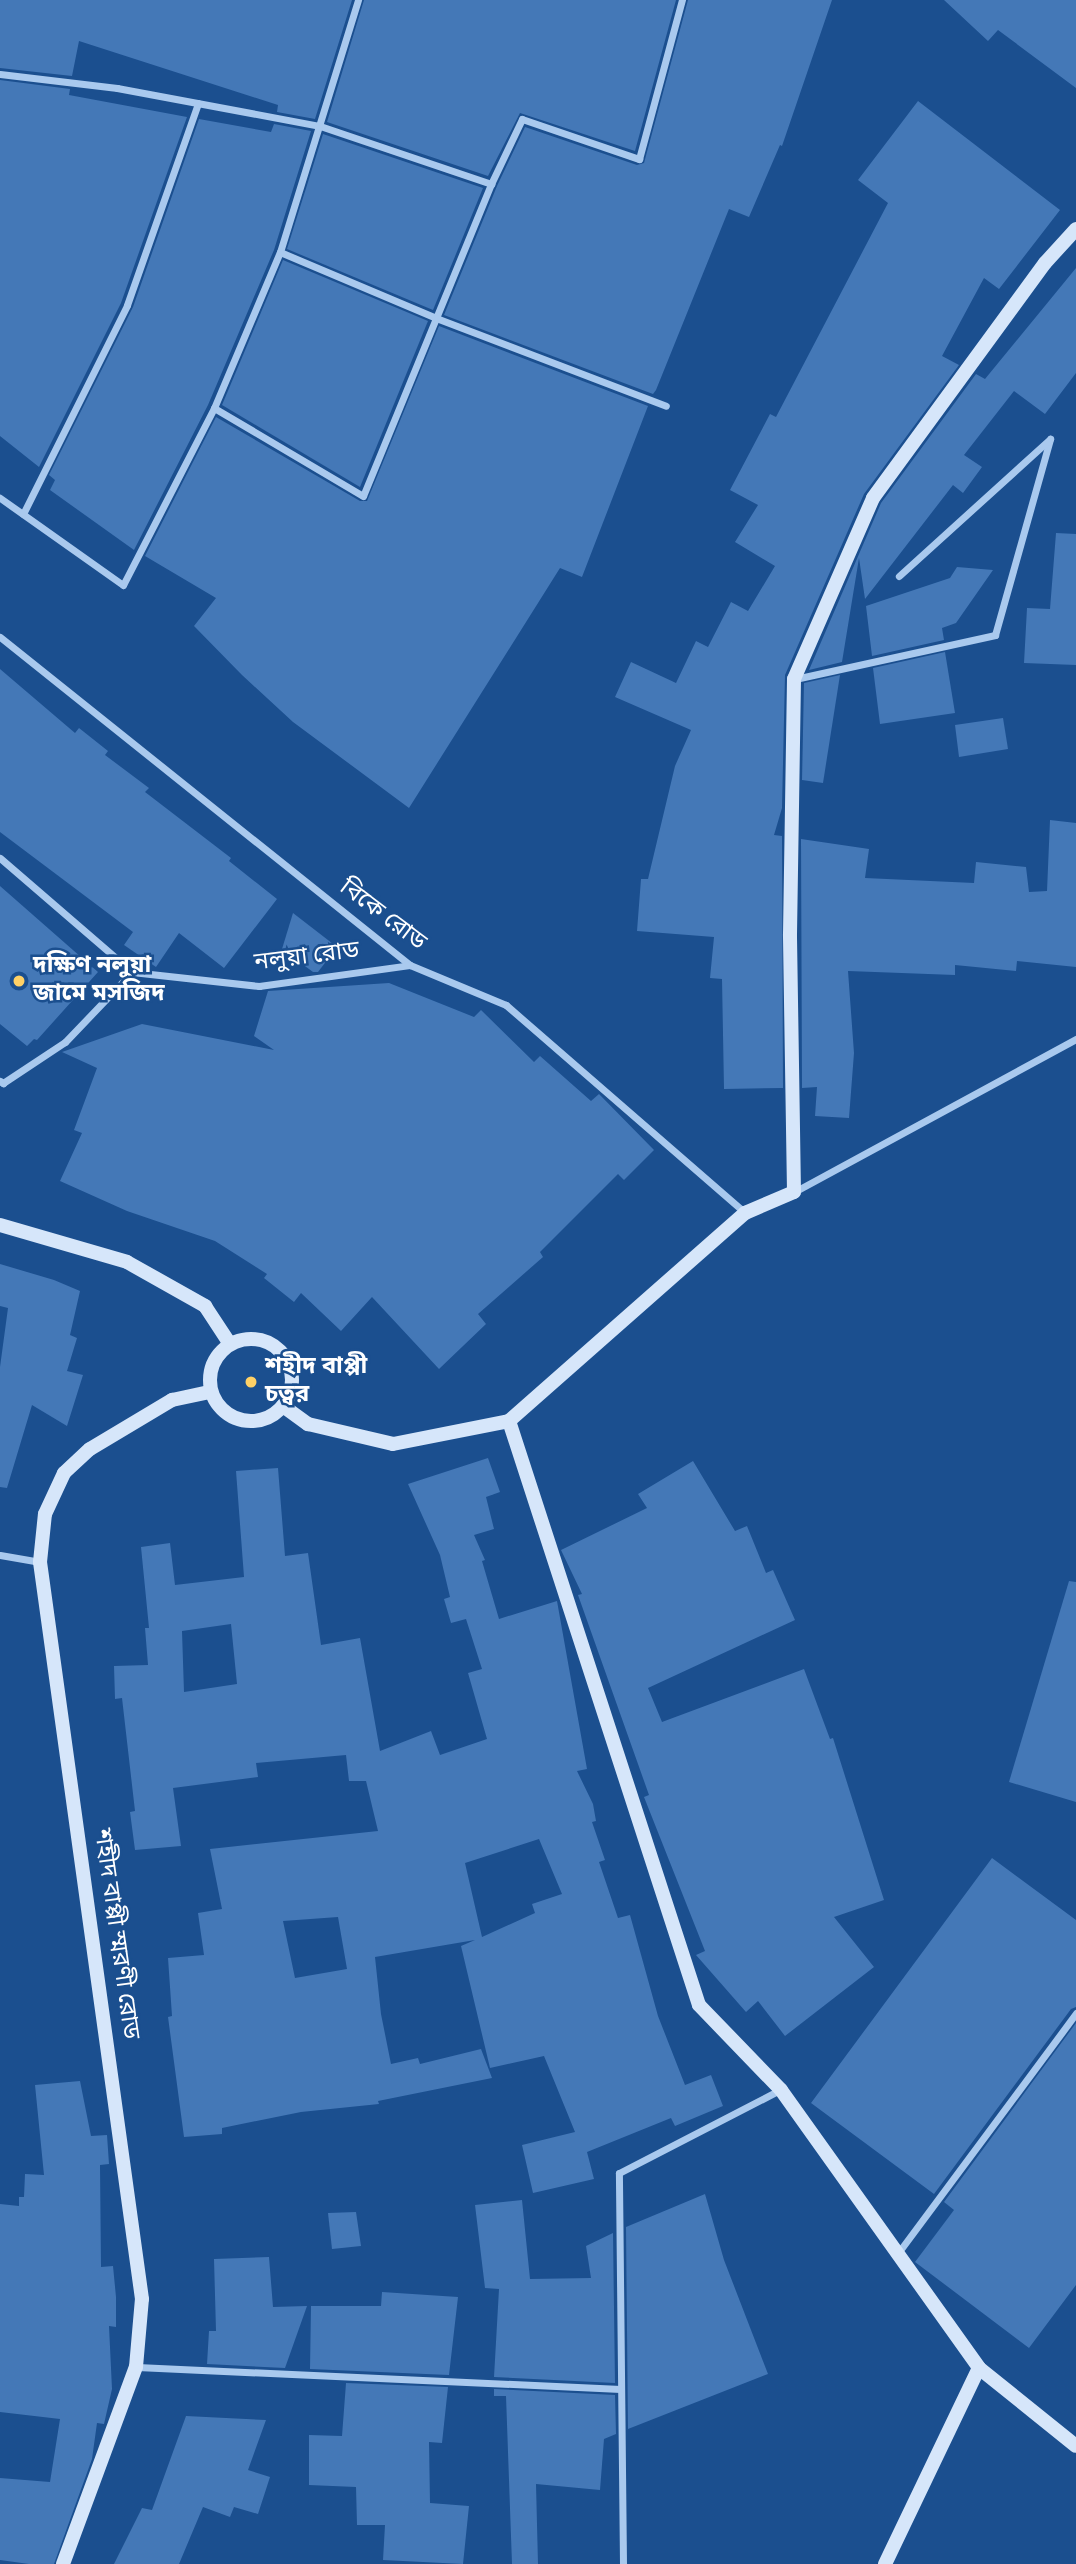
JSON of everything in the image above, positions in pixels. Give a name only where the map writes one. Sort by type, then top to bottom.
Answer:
[{"type":"street","points":[[0,498],[123,584],[214,408],[280,252],[358,0]]},
{"type":"street","points":[[214,408],[363,496],[491,184],[522,120],[639,159],[682,0]]},
{"type":"street","points":[[0,74],[117,88],[320,126],[491,184]]},
{"type":"street","points":[[23,514],[127,305],[198,103]]},
{"type":"street","points":[[794,1192],[790,934],[794,679],[873,498],[1045,263],[1076,229]]},
{"type":"street","points":[[280,252],[436,318],[666,405]]},
{"type":"street","points":[[794,679],[995,635],[1049,439],[899,576]]},
{"type":"street","name":"বিকে রোড","points":[[0,636],[410,965],[506,1005],[745,1213]]},
{"type":"street","points":[[0,858],[131,972],[65,1042],[3,1083],[0,1081]]},
{"type":"street","name":"নলুয়া রোড","points":[[131,972],[260,986],[410,965]]},
{"type":"street","points":[[283,1406],[308,1424],[393,1444],[509,1420],[745,1213],[794,1192],[1076,1039]]},
{"type":"street","points":[[0,1225],[127,1262],[205,1306],[230,1344]]},
{"type":"street","points":[[243,1339],[258,1339],[271,1343],[282,1352],[290,1365],[292,1380],[283,1406],[262,1420],[249,1422],[225,1413],[211,1392],[212,1364],[230,1344],[243,1339]]},
{"type":"street","name":"শহীদ বাপ্পী স্মরণী রোড","points":[[63,2564],[136,2367],[142,2299],[40,1562],[45,1514],[64,1473],[90,1449],[172,1400],[211,1392]]},
{"type":"street","points":[[509,1420],[699,2005],[781,2090],[979,2368],[1076,2446]]},
{"type":"street","points":[[0,1555],[40,1562]]},
{"type":"street","points":[[897,2253],[1076,2013]]},
{"type":"street","points":[[623,2564],[620,2173],[781,2090]]},
{"type":"street","points":[[136,2367],[621,2389]]},
{"type":"street","points":[[885,2564],[979,2368]]},
{"type":"building","points":[[0,0],[352,0],[315,119],[277,112],[278,105],[79,41],[72,76],[0,68]]},
{"type":"building","points":[[364,0],[676,0],[635,151],[520,113],[488,176],[327,122]]},
{"type":"building","points":[[688,0],[832,0],[782,146],[780,145],[749,217],[729,209],[653,394],[444,315],[497,186],[525,127],[637,165],[644,163]]},
{"type":"building","points":[[944,0],[1076,0],[1076,88],[998,30],[988,41]]},
{"type":"building","points":[[0,80],[70,89],[69,95],[187,117],[121,303],[39,467],[0,436]]},
{"type":"building","points":[[918,101],[1060,210],[999,289],[984,278],[942,356],[959,365],[864,494],[785,675],[782,808],[774,835],[782,836],[783,1088],[724,1089],[722,979],[710,978],[714,937],[637,931],[641,879],[648,879],[675,766],[691,730],[615,697],[631,662],[676,683],[696,641],[708,647],[731,602],[748,611],[775,566],[735,542],[758,505],[730,490],[770,414],[776,417],[888,203],[858,180]]},
{"type":"building","points":[[199,119],[271,132],[274,124],[311,131],[274,250],[208,405],[134,550],[50,490],[55,480],[49,475],[133,307]]},
{"type":"building","points":[[323,134],[483,188],[433,310],[287,249]]},
{"type":"building","points":[[283,260],[428,321],[360,487],[222,405]]},
{"type":"building","points":[[1076,268],[1076,373],[1045,414],[1014,391],[964,455],[982,467],[963,493],[953,485],[865,599],[859,558],[842,662],[809,670],[881,503],[976,374],[985,379]]},
{"type":"building","points":[[439,326],[648,406],[582,577],[560,568],[409,808],[293,722],[242,675],[194,626],[216,598],[145,556],[216,417],[360,501],[367,501]]},
{"type":"building","points":[[1056,533],[1076,534],[1076,665],[1024,663],[1027,608],[1050,609]]},
{"type":"building","points":[[957,567],[993,570],[956,623],[942,628],[944,640],[872,656],[866,606],[950,578]]},
{"type":"building","points":[[945,652],[955,713],[880,724],[873,668]]},
{"type":"building","points":[[0,669],[75,733],[79,728],[108,751],[105,755],[149,788],[145,792],[231,858],[229,861],[277,899],[224,968],[179,933],[156,967],[124,945],[133,932],[0,832]]},
{"type":"building","points":[[840,675],[823,783],[802,780],[804,683]]},
{"type":"building","points":[[1003,718],[1008,749],[959,757],[955,725]]},
{"type":"building","points":[[1050,820],[1076,823],[1076,967],[1017,961],[1016,971],[955,965],[955,975],[848,971],[854,1053],[849,1118],[815,1116],[817,1087],[802,1088],[801,839],[869,849],[865,878],[974,883],[976,862],[1026,867],[1029,892],[1047,891]]},
{"type":"building","points":[[0,886],[98,972],[37,1040],[34,1039],[27,1046],[0,1024]]},
{"type":"building","points":[[293,913],[337,947],[318,972],[313,972],[282,949]]},
{"type":"building","points":[[389,983],[474,1017],[481,1010],[534,1062],[540,1056],[591,1101],[599,1094],[654,1150],[624,1180],[618,1174],[540,1252],[543,1257],[478,1314],[486,1324],[439,1369],[372,1297],[341,1331],[301,1293],[294,1302],[264,1278],[267,1274],[215,1241],[127,1211],[60,1181],[82,1133],[74,1130],[97,1068],[62,1052],[142,1024],[274,1050],[254,1036],[268,991]]},
{"type":"building","points":[[0,1264],[54,1280],[80,1291],[70,1335],[77,1338],[67,1371],[83,1375],[67,1426],[32,1405],[7,1488],[0,1487],[0,1367],[8,1308],[0,1306]]},
{"type":"building","points":[[488,1458],[500,1492],[486,1497],[494,1529],[474,1535],[485,1560],[482,1561],[499,1619],[557,1601],[587,1769],[577,1771],[593,1804],[596,1821],[592,1822],[605,1860],[599,1862],[618,1918],[630,1915],[658,2016],[685,2085],[711,2075],[723,2106],[675,2126],[671,2118],[587,2152],[594,2179],[533,2193],[522,2145],[575,2132],[544,2056],[490,2068],[461,1946],[475,1940],[375,1957],[381,2014],[391,2064],[418,2058],[420,2064],[481,2049],[492,2078],[378,2101],[379,2104],[301,2112],[222,2128],[222,2134],[184,2137],[168,2017],[172,2016],[168,1958],[204,1955],[198,1913],[222,1909],[210,1849],[378,1831],[366,1781],[349,1781],[346,1755],[256,1763],[258,1777],[173,1788],[181,1846],[135,1850],[130,1812],[135,1811],[122,1698],[115,1699],[114,1666],[148,1665],[145,1628],[149,1628],[141,1547],[170,1543],[175,1585],[244,1577],[236,1471],[278,1468],[285,1556],[308,1553],[321,1645],[360,1638],[380,1751],[431,1731],[440,1755],[487,1739],[468,1673],[482,1669],[466,1619],[451,1623],[444,1599],[450,1597],[440,1555],[408,1484]],"holes":[[[231,1624],[237,1684],[184,1692],[182,1631]],[[539,1839],[562,1894],[532,1904],[535,1913],[482,1937],[465,1863]],[[338,1917],[347,1969],[295,1978],[283,1921]]]},
{"type":"building","points":[[693,1461],[735,1531],[747,1526],[766,1573],[773,1570],[795,1620],[648,1688],[662,1722],[804,1669],[830,1739],[833,1738],[884,1900],[834,1917],[874,1967],[785,2036],[758,2001],[746,2012],[696,1955],[705,1951],[644,1797],[649,1795],[578,1595],[582,1594],[561,1550],[647,1508],[638,1494]]},
{"type":"building","points":[[1069,1581],[1076,1582],[1076,1802],[1009,1782]]},
{"type":"building","points":[[992,1858],[1076,1920],[1076,2007],[1071,2009],[934,2194],[811,2103]]},
{"type":"building","points":[[1076,2023],[1076,2285],[1029,2348],[915,2262],[954,2210],[944,2202]]},
{"type":"building","points":[[80,2081],[91,2136],[107,2135],[109,2164],[100,2165],[101,2267],[113,2266],[116,2297],[116,2327],[109,2326],[112,2389],[104,2424],[97,2423],[92,2459],[54,2564],[29,2564],[0,2560],[0,2478],[50,2482],[60,2419],[0,2412],[0,2204],[19,2206],[19,2197],[24,2197],[25,2174],[44,2175],[35,2085]]},
{"type":"building","points":[[705,2194],[724,2260],[768,2374],[628,2429],[626,2227]]},
{"type":"building","points":[[522,2200],[530,2279],[591,2278],[586,2246],[613,2233],[615,2383],[494,2377],[499,2289],[485,2288],[475,2205]]},
{"type":"building","points":[[356,2212],[361,2246],[332,2249],[328,2213]]},
{"type":"building","points":[[269,2257],[273,2307],[307,2306],[285,2368],[207,2364],[209,2331],[216,2331],[214,2259]]},
{"type":"building","points":[[382,2292],[458,2297],[449,2375],[310,2369],[311,2306],[381,2306]]},
{"type":"building","points":[[346,2383],[448,2387],[442,2443],[429,2442],[430,2503],[469,2506],[463,2564],[383,2560],[385,2525],[357,2525],[356,2487],[309,2485],[309,2435],[342,2436]]},
{"type":"building","points":[[494,2389],[615,2395],[616,2434],[604,2439],[600,2490],[536,2484],[538,2564],[512,2564],[506,2396],[494,2396]]},
{"type":"building","points":[[186,2416],[266,2420],[248,2470],[270,2477],[258,2514],[234,2507],[230,2517],[203,2507],[179,2564],[114,2564],[142,2508],[152,2510]]},
{"type":"place","name":"দক্ষিণ নলুয়া জামে মসজিদ","points":[[19,981]]},
{"type":"place","name":"শহীদ বাপ্পী চত্বর","points":[[251,1382]]}]
